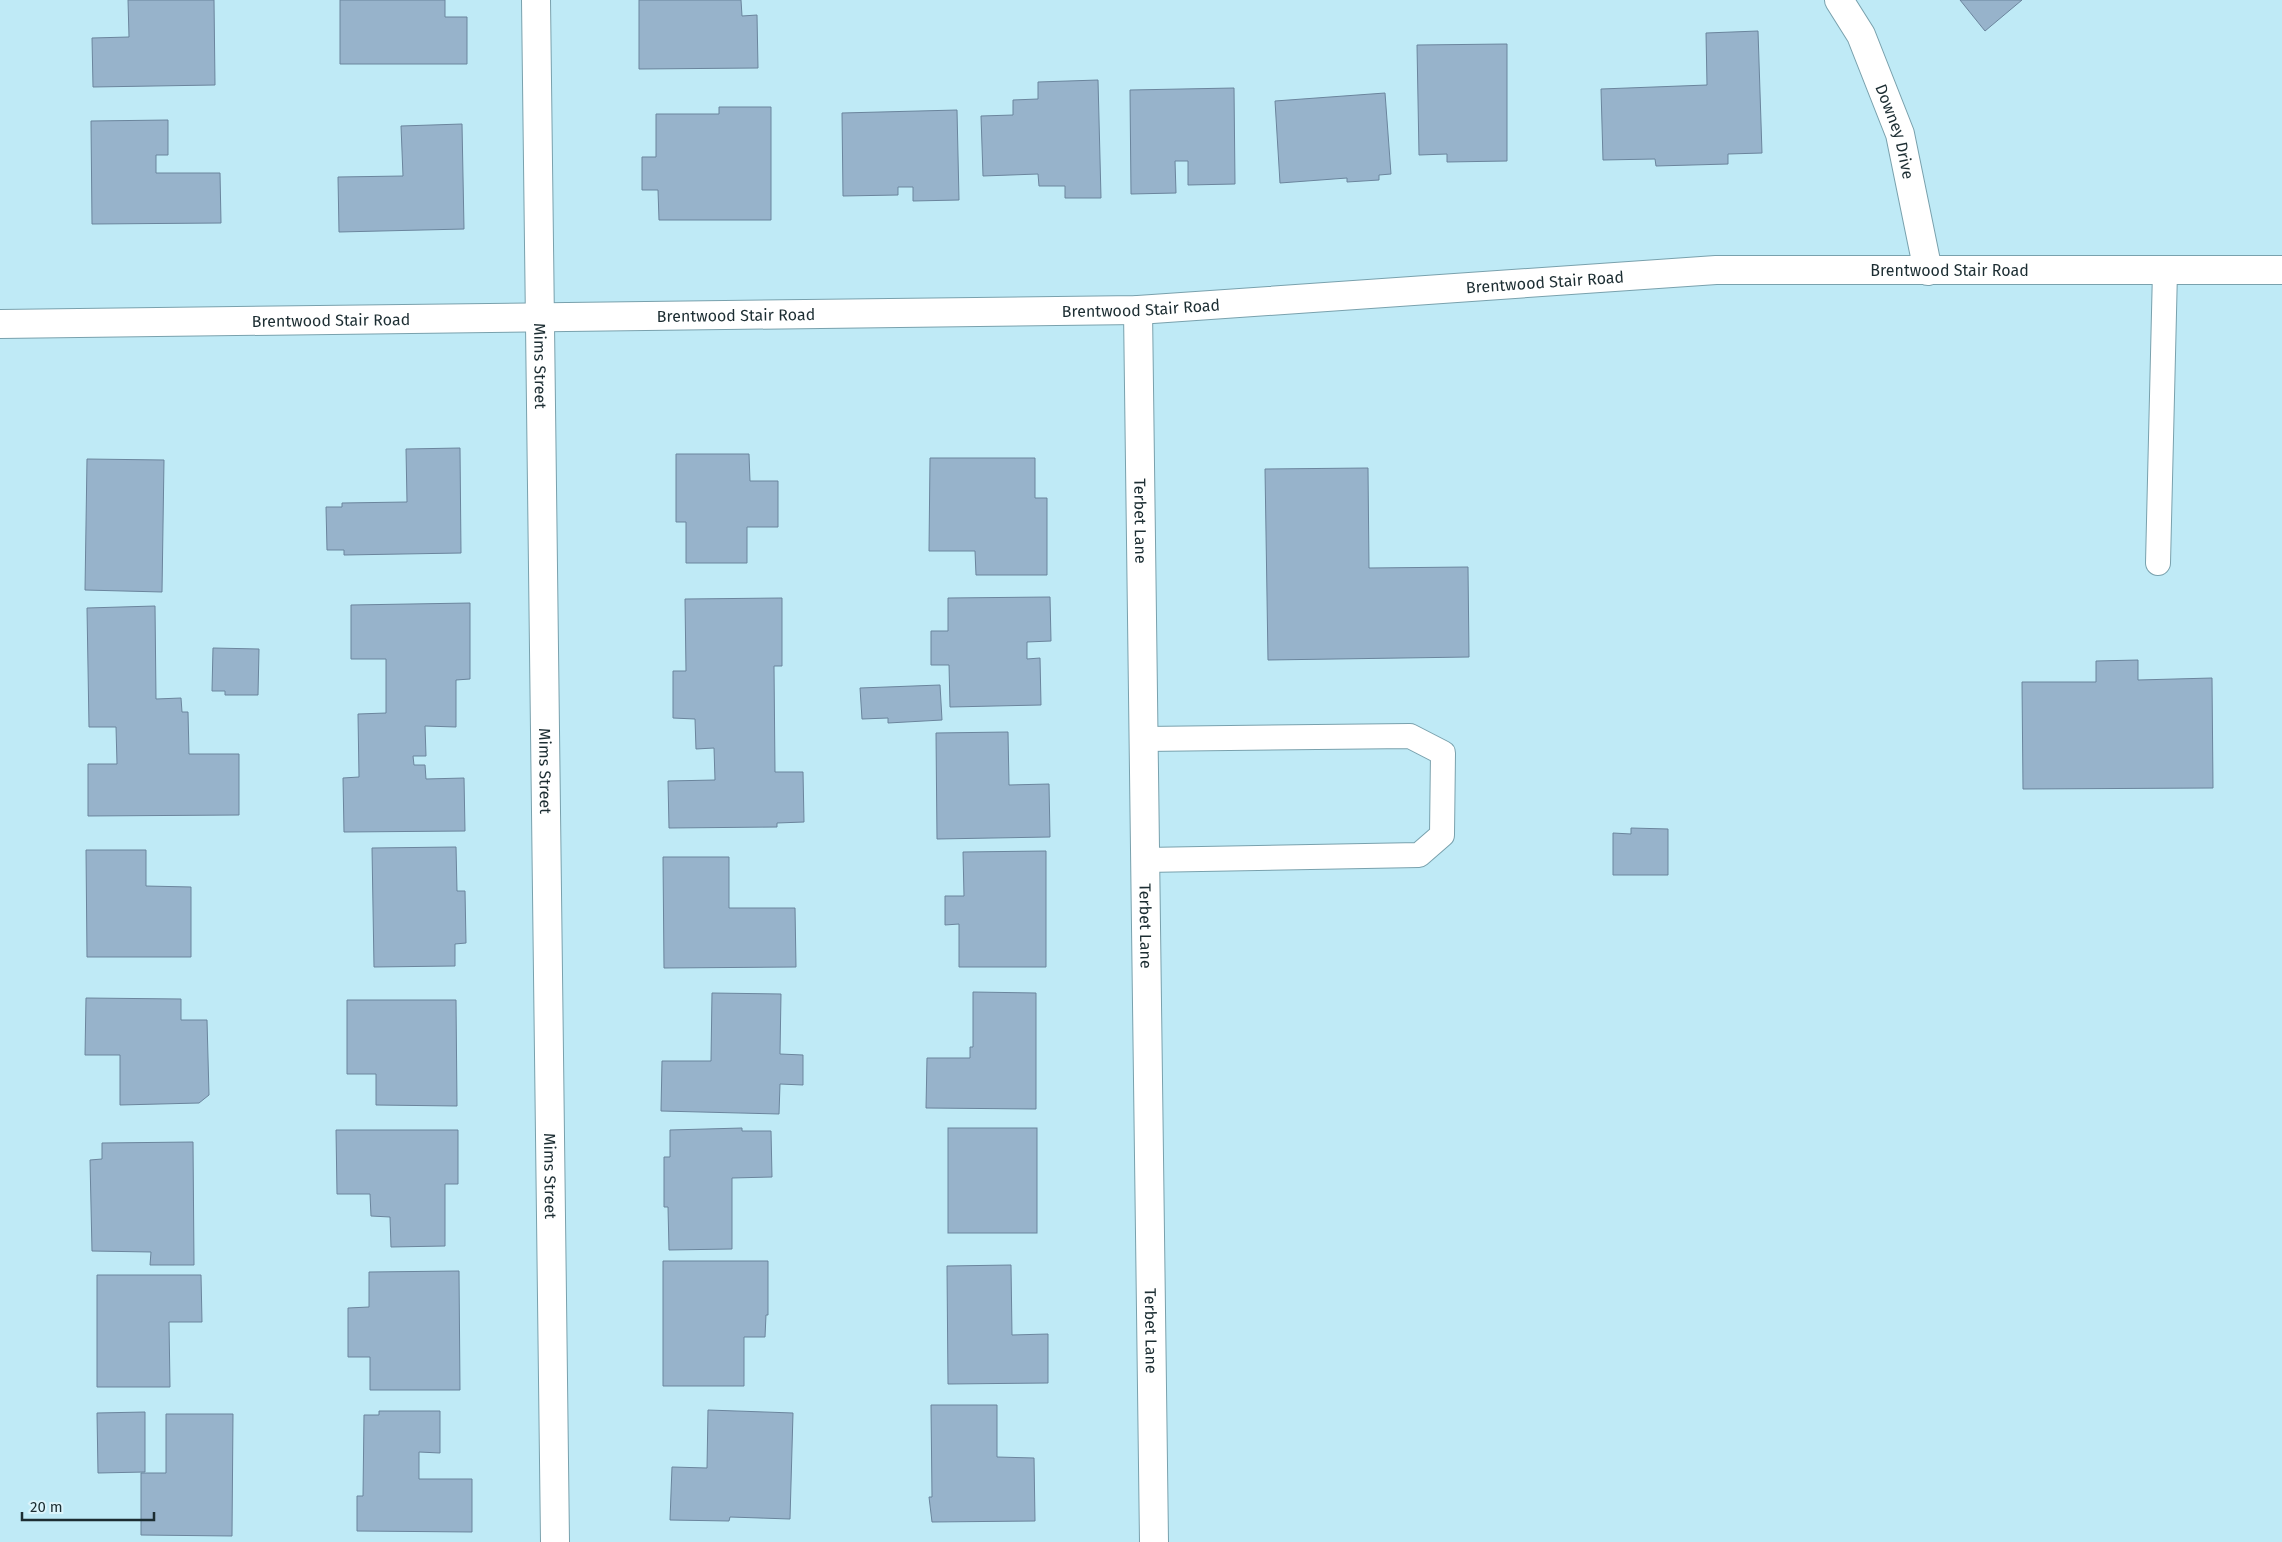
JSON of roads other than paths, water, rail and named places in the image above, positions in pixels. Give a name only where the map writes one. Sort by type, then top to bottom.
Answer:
[{"type":"street","name":"Mims Street","points":[[536,0],[555,1542]]},
{"type":"street","name":"Downey Drive","points":[[1838,0],[1861,35],[1900,134],[1928,271]]},
{"type":"street","name":"Brentwood Stair Road","points":[[0,324],[1138,310],[1716,270],[2282,270]]},
{"type":"street","name":"Terbet Lane","points":[[1138,310],[1154,1542]]},
{"type":"lane","points":[[2158,563],[2165,271]]},
{"type":"lane","points":[[1144,740],[1410,736],[1443,753],[1442,836],[1419,855],[1146,860]]}]
